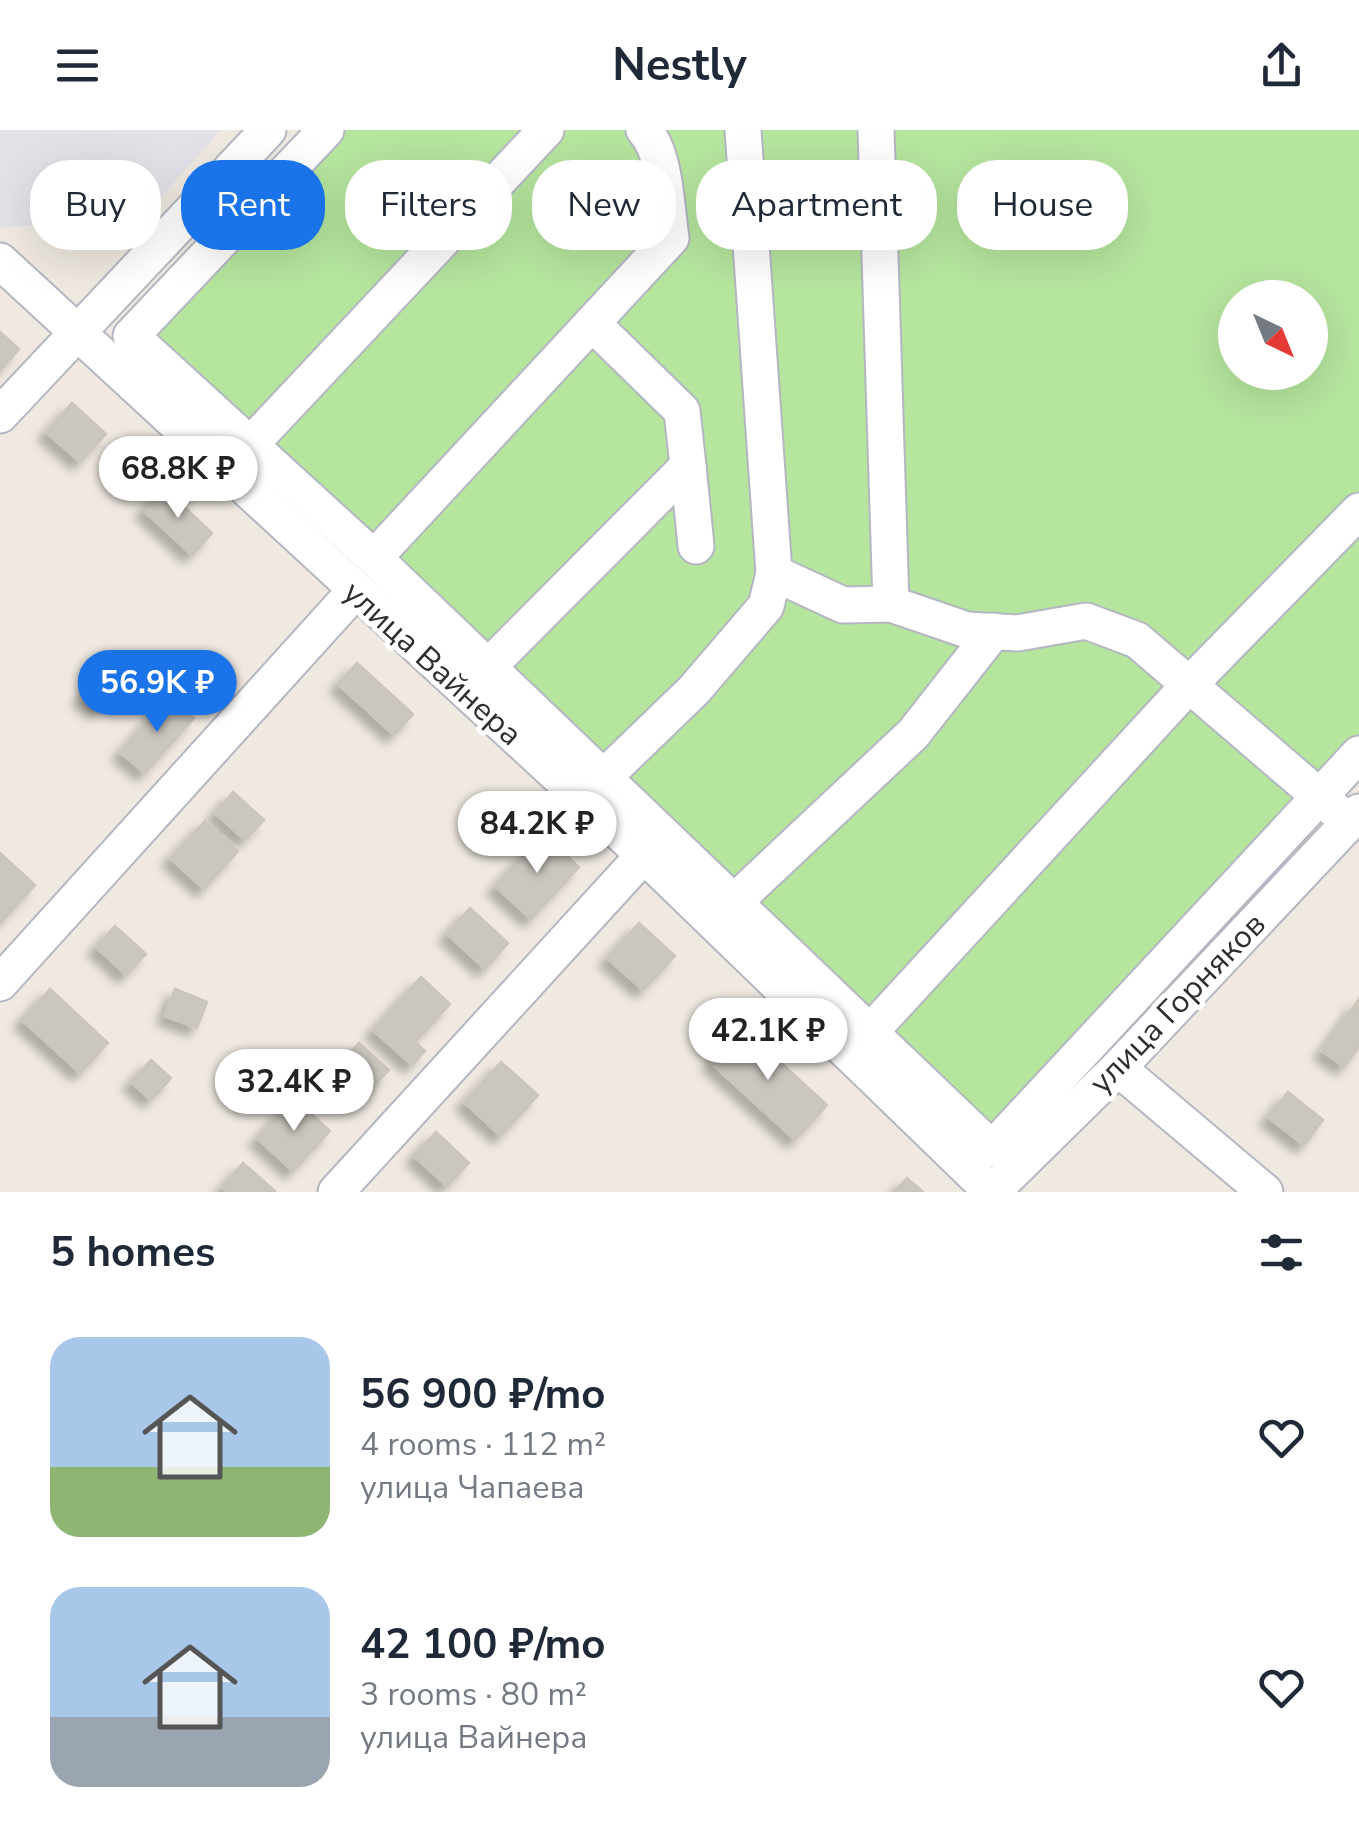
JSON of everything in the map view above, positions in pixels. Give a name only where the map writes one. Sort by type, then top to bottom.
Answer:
[{"type":"street","points":[[0,415],[268,130]]},
{"type":"street","points":[[326,130],[132,336],[374,558],[992,1149],[1359,754]]},
{"type":"street","points":[[249,446],[546,130]]},
{"type":"street","points":[[374,558],[671,238],[660,174],[651,138],[644,130]]},
{"type":"street","points":[[604,777],[694,690],[766,606],[774,574],[743,130]]},
{"type":"street","points":[[876,130],[891,604]]},
{"type":"street","name":"улица Вайнера","points":[[0,261],[354,592],[644,855],[992,1192]]},
{"type":"street","points":[[592,323],[682,411],[696,546]]},
{"type":"street","points":[[488,667],[688,466]]},
{"type":"street","points":[[871,1030],[1189,685],[1359,511]]},
{"type":"street","points":[[774,574],[843,605],[891,604],[967,630],[1018,633],[1086,621],[1137,640],[1319,797],[1354,817]]},
{"type":"street","points":[[0,983],[354,592]]},
{"type":"street","points":[[733,902],[913,734],[994,631]]},
{"type":"street","name":"улица Горняков","points":[[992,1192],[1118,1068],[1354,817]]},
{"type":"street","points":[[336,1192],[644,855]]},
{"type":"street","points":[[1118,1068],[1265,1192]]},
{"type":"shaded area","points":[[0,130],[221,130],[194,160],[181,160],[181,175],[161,197],[161,160],[30,160],[30,226],[0,228]]},
{"type":"green space","points":[[309,130],[1359,130],[1359,776],[994,1165],[112,338],[195,250],[325,250],[325,160],[281,160]]},
{"type":"building","points":[[0,332],[19,349],[0,371]]},
{"type":"building","points":[[72,403],[106,434],[80,462],[46,432]]},
{"type":"building","points":[[164,488],[212,533],[192,555],[143,510]]},
{"type":"building","points":[[357,663],[413,714],[394,735],[338,684]]},
{"type":"building","points":[[104,668],[122,683],[98,712],[80,697]]},
{"type":"building","points":[[169,696],[194,718],[145,773],[120,752]]},
{"type":"building","points":[[233,792],[264,820],[245,840],[215,813]]},
{"type":"building","points":[[205,821],[238,851],[204,889],[170,858]]},
{"type":"building","points":[[543,834],[579,867],[531,919],[495,886]]},
{"type":"building","points":[[0,853],[35,885],[0,923]]},
{"type":"building","points":[[470,908],[508,943],[485,969],[447,934]]},
{"type":"building","points":[[639,923],[675,956],[643,990],[607,958]]},
{"type":"building","points":[[115,926],[146,954],[126,975],[96,947]]},
{"type":"building","points":[[421,977],[450,1004],[415,1042],[425,1051],[412,1065],[373,1030]]},
{"type":"building","points":[[50,989],[108,1043],[80,1073],[22,1020]]},
{"type":"building","points":[[175,989],[207,1002],[197,1028],[165,1016]]},
{"type":"building","points":[[1359,999],[1359,1047],[1344,1067],[1322,1051]]},
{"type":"building","points":[[742,1027],[827,1105],[795,1140],[710,1062]]},
{"type":"building","points":[[359,1043],[389,1070],[368,1092],[338,1065]]},
{"type":"building","points":[[151,1060],[171,1078],[151,1100],[131,1082]]},
{"type":"building","points":[[501,1062],[538,1095],[501,1136],[464,1102]]},
{"type":"building","points":[[1288,1092],[1323,1120],[1304,1145],[1268,1117]]},
{"type":"building","points":[[294,1098],[330,1131],[293,1171],[257,1138]]},
{"type":"building","points":[[436,1132],[469,1163],[447,1186],[414,1156]]},
{"type":"building","points":[[243,1163],[275,1191],[228,1192],[222,1187]]},
{"type":"building","points":[[907,1178],[923,1192],[894,1192]]}]
